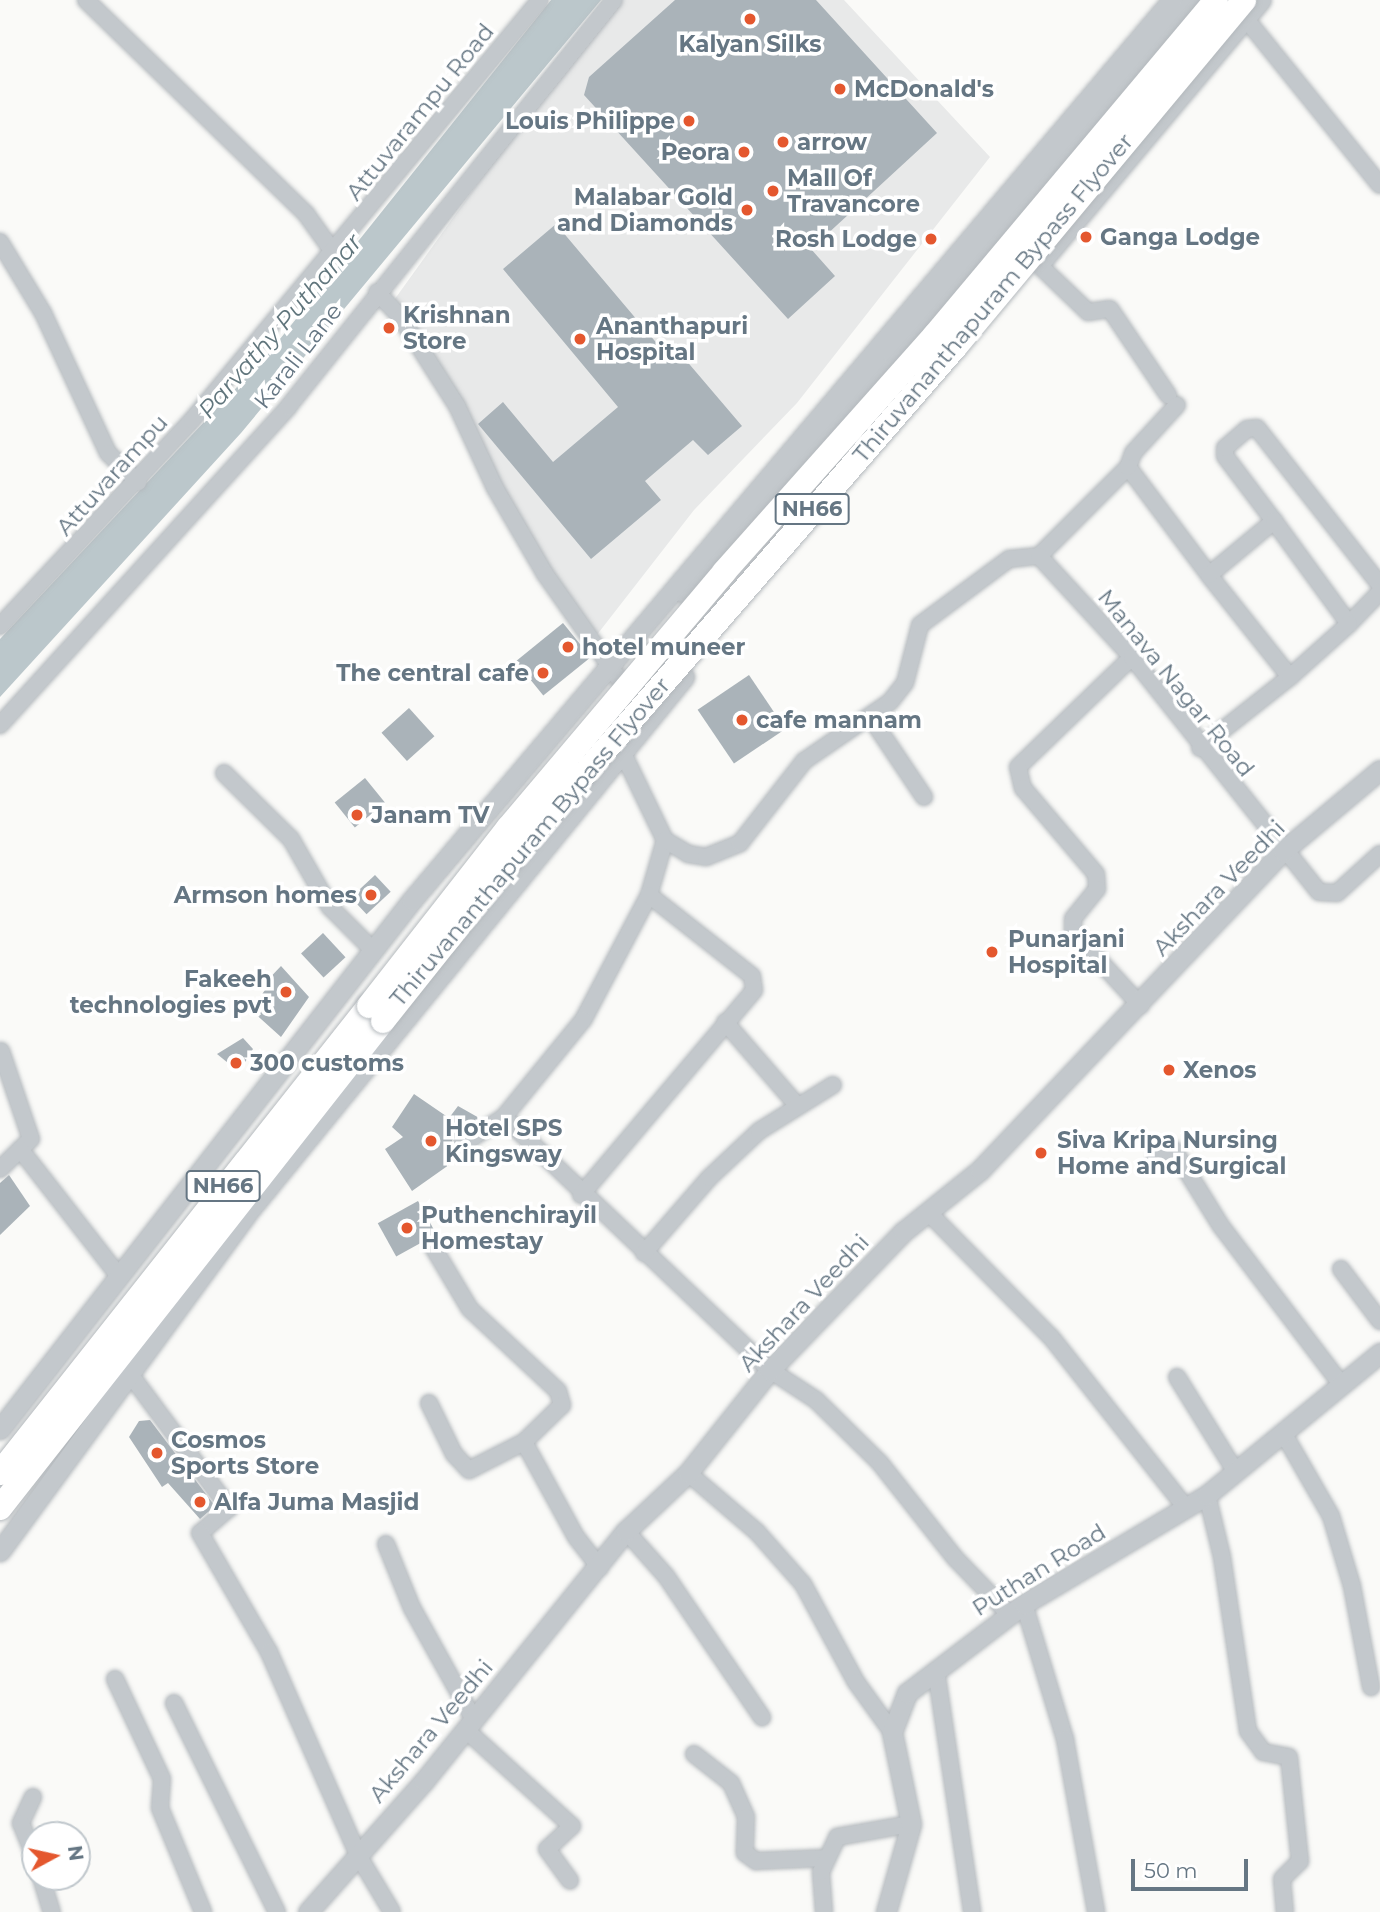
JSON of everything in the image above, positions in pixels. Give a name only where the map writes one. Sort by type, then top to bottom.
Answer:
[{"type":"highway","name":"Thiruvananthapuram Bypass Flyover","points":[[0,1508],[376,1014],[508,828],[724,572],[935,335],[1216,0]]},
{"type":"highway","name":"Thiruvananthapuram Bypass Flyover","points":[[0,1473],[376,1014],[1245,9]]},
{"type":"street","points":[[86,0],[306,214],[334,253]]},
{"type":"street","name":"Attuvarampu Road","points":[[334,253],[540,0]]},
{"type":"street","name":"Karali Lane","points":[[0,725],[288,407],[377,292],[614,0]]},
{"type":"street","points":[[0,1429],[373,950],[656,605],[1001,199],[1156,9],[1172,0]]},
{"type":"street","points":[[656,605],[676,602],[893,356],[1194,0]]},
{"type":"street","points":[[0,1551],[252,1207],[620,754],[1039,265],[1245,9],[1261,0]]},
{"type":"street","points":[[1245,9],[1380,185]]},
{"type":"street","points":[[0,242],[43,313],[108,453],[138,482]]},
{"type":"street","name":"Attuvarampu","points":[[0,626],[138,482],[334,253]]},
{"type":"street","points":[[570,712],[597,718],[618,740],[620,754],[665,840],[706,857],[740,843],[804,761],[871,718],[905,682],[920,625],[1009,559],[1039,556],[1128,467],[1133,453],[1173,400],[1111,309],[1088,312],[1039,265]]},
{"type":"street","points":[[377,292],[401,318],[457,406],[495,488],[545,574],[611,661],[629,695],[640,702],[666,698]]},
{"type":"street","points":[[1349,624],[1225,456],[1225,448],[1247,429],[1257,428],[1380,585]]},
{"type":"street","points":[[1128,467],[1290,677]]},
{"type":"street","points":[[1209,575],[1274,521]]},
{"type":"street","name":"Manava Nagar Road","points":[[1039,556],[1132,657],[1200,748],[1319,892],[1330,894],[1380,855]]},
{"type":"street","points":[[1200,748],[1290,677],[1380,592]]},
{"type":"street","points":[[1132,657],[1024,758],[1018,776],[1096,874],[1097,889],[1073,919],[1073,932],[1141,1006]]},
{"type":"street","points":[[871,718],[924,797]]},
{"type":"street","name":"Akshara Veedhi","points":[[308,1912],[470,1725],[600,1568],[626,1531],[688,1473],[770,1370],[928,1212],[979,1170],[1026,1115],[1141,1006],[1283,851],[1380,770]]},
{"type":"street","points":[[223,773],[291,839],[330,907],[373,950]]},
{"type":"street","points":[[461,1145],[504,1118],[589,1010],[649,895],[665,840]]},
{"type":"street","points":[[581,1195],[724,1022],[751,995],[752,976],[649,895]]},
{"type":"street","points":[[724,1022],[796,1104]]},
{"type":"street","points":[[0,1169],[31,1139],[1,1051]]},
{"type":"street","points":[[644,1253],[709,1178],[796,1104],[833,1085]]},
{"type":"street","points":[[504,1118],[581,1195],[770,1370],[816,1400],[880,1462],[955,1558],[1017,1609],[1065,1739],[1096,1912]]},
{"type":"street","points":[[20,1149],[118,1275]]},
{"type":"street","points":[[1156,1158],[1174,1150],[1221,1226],[1340,1383]]},
{"type":"street","points":[[928,1212],[1051,1337],[1186,1508]]},
{"type":"street","points":[[429,1403],[454,1454],[470,1470],[524,1442],[562,1405],[558,1391],[470,1309],[433,1247]]},
{"type":"street","points":[[1340,1269],[1380,1321]]},
{"type":"street","name":"Puthan Road","points":[[892,1732],[907,1693],[1017,1609],[1207,1495],[1284,1436],[1340,1383],[1380,1353]]},
{"type":"street","points":[[130,1374],[229,1508],[200,1533],[269,1652],[358,1855],[392,1912]]},
{"type":"street","points":[[1177,1377],[1236,1472]]},
{"type":"street","points":[[1284,1436],[1331,1516],[1352,1586],[1371,1687]]},
{"type":"street","points":[[524,1442],[576,1537],[600,1568]]},
{"type":"street","points":[[688,1473],[757,1532],[803,1584],[825,1616],[856,1682],[892,1732],[911,1824],[886,1912]]},
{"type":"street","points":[[1207,1495],[1222,1557],[1248,1731],[1264,1752],[1289,1757],[1300,1861],[1282,1879],[1285,1912]]},
{"type":"street","points":[[626,1531],[666,1576],[762,1717]]},
{"type":"street","points":[[386,1544],[412,1608],[470,1725],[572,1826],[547,1849],[570,1881]]},
{"type":"street","points":[[936,1671],[972,1912]]},
{"type":"street","points":[[115,1679],[162,1779],[160,1808],[203,1912]]},
{"type":"street","points":[[174,1703],[278,1912]]},
{"type":"street","points":[[694,1754],[731,1783],[746,1818],[745,1853],[756,1861],[826,1858]]},
{"type":"street","points":[[22,1821],[33,1797]]},
{"type":"street","points":[[824,1912],[821,1872],[837,1837],[911,1824]]},
{"type":"street","points":[[45,1891],[52,1912]]},
{"type":"shaded area","points":[[551,0],[601,0],[241,433],[0,697],[0,639],[268,354]]},
{"type":"shaded area","points":[[622,0],[844,0],[990,157],[797,403],[694,510],[596,636],[495,490],[448,376],[392,303],[542,94]]},
{"type":"building","name":"Mall Of Travancore","points":[[675,0],[816,0],[937,133],[811,249],[835,276],[788,319],[584,95],[589,77]]},
{"type":"building","name":"Ananthapuri Hospital","points":[[556,224],[665,353],[673,345],[742,426],[708,455],[693,440],[645,481],[661,500],[591,559],[478,424],[503,402],[553,462],[618,407],[503,269]]},
{"type":"building","points":[[563,623],[591,657],[543,696],[516,661]]},
{"type":"building","name":"cafe mannam","points":[[749,675],[785,729],[734,764],[698,710]]},
{"type":"building","points":[[409,708],[434,736],[407,761],[382,733]]},
{"type":"building","name":"Janam TV","points":[[365,778],[385,803],[355,827],[335,803]]},
{"type":"building","name":"Armson homes","points":[[375,875],[391,892],[367,914],[351,898]]},
{"type":"building","points":[[323,933],[346,957],[324,978],[301,953]]},
{"type":"building","points":[[281,966],[309,997],[281,1037],[251,1010],[265,990],[261,987]]},
{"type":"building","name":"300 customs","points":[[243,1038],[253,1049],[239,1072],[217,1054]]},
{"type":"building","name":"Hotel SPS Kingsway","points":[[414,1094],[449,1118],[458,1106],[481,1119],[452,1140],[453,1151],[463,1155],[412,1191],[385,1149],[403,1137],[392,1127]]},
{"type":"building","points":[[9,1175],[30,1206],[0,1235],[0,1183]]},
{"type":"building","name":"Puthenchirayil Homestay","points":[[418,1201],[436,1234],[396,1257],[378,1223]]},
{"type":"building","name":"Cosmos Sports Store","points":[[150,1420],[215,1506],[200,1519],[168,1483],[162,1487],[129,1437],[139,1421]]},
{"type":"place","name":"Kalyan Silks","points":[[750,19]]},
{"type":"place","name":"McDonald's","points":[[840,89]]},
{"type":"place","name":"Louis Philippe","points":[[689,121]]},
{"type":"place","name":"arrow","points":[[783,142]]},
{"type":"place","name":"Peora","points":[[744,152]]},
{"type":"place","name":"Mall Of Travancore","points":[[773,191]]},
{"type":"place","name":"Malabar Gold and Diamonds","points":[[747,210]]},
{"type":"place","name":"Ganga Lodge","points":[[1086,237]]},
{"type":"place","name":"Rosh Lodge","points":[[931,239]]},
{"type":"place","name":"Krishnan Store","points":[[389,328]]},
{"type":"place","name":"Ananthapuri Hospital","points":[[580,339]]},
{"type":"place","name":"hotel muneer","points":[[568,647]]},
{"type":"place","name":"The central cafe","points":[[543,673]]},
{"type":"place","name":"cafe mannam","points":[[742,720]]},
{"type":"place","name":"Janam TV","points":[[357,815]]},
{"type":"place","name":"Armson homes","points":[[371,895]]},
{"type":"place","name":"Punarjani Hospital","points":[[992,952]]},
{"type":"place","name":"Fakeeh technologies pvt","points":[[286,992]]},
{"type":"place","name":"300 customs","points":[[236,1063]]},
{"type":"place","name":"Xenos","points":[[1169,1070]]},
{"type":"place","name":"Hotel SPS Kingsway","points":[[431,1141]]},
{"type":"place","name":"Siva Kripa Nursing Home and Surgical","points":[[1041,1153]]},
{"type":"place","name":"Puthenchirayil Homestay","points":[[407,1228]]},
{"type":"place","name":"Cosmos Sports Store","points":[[157,1453]]},
{"type":"place","name":"Alfa Juma Masjid","points":[[200,1502]]},
{"type":"water label","name":"Parvathy Puthanar","points":[[280,326]]}]
